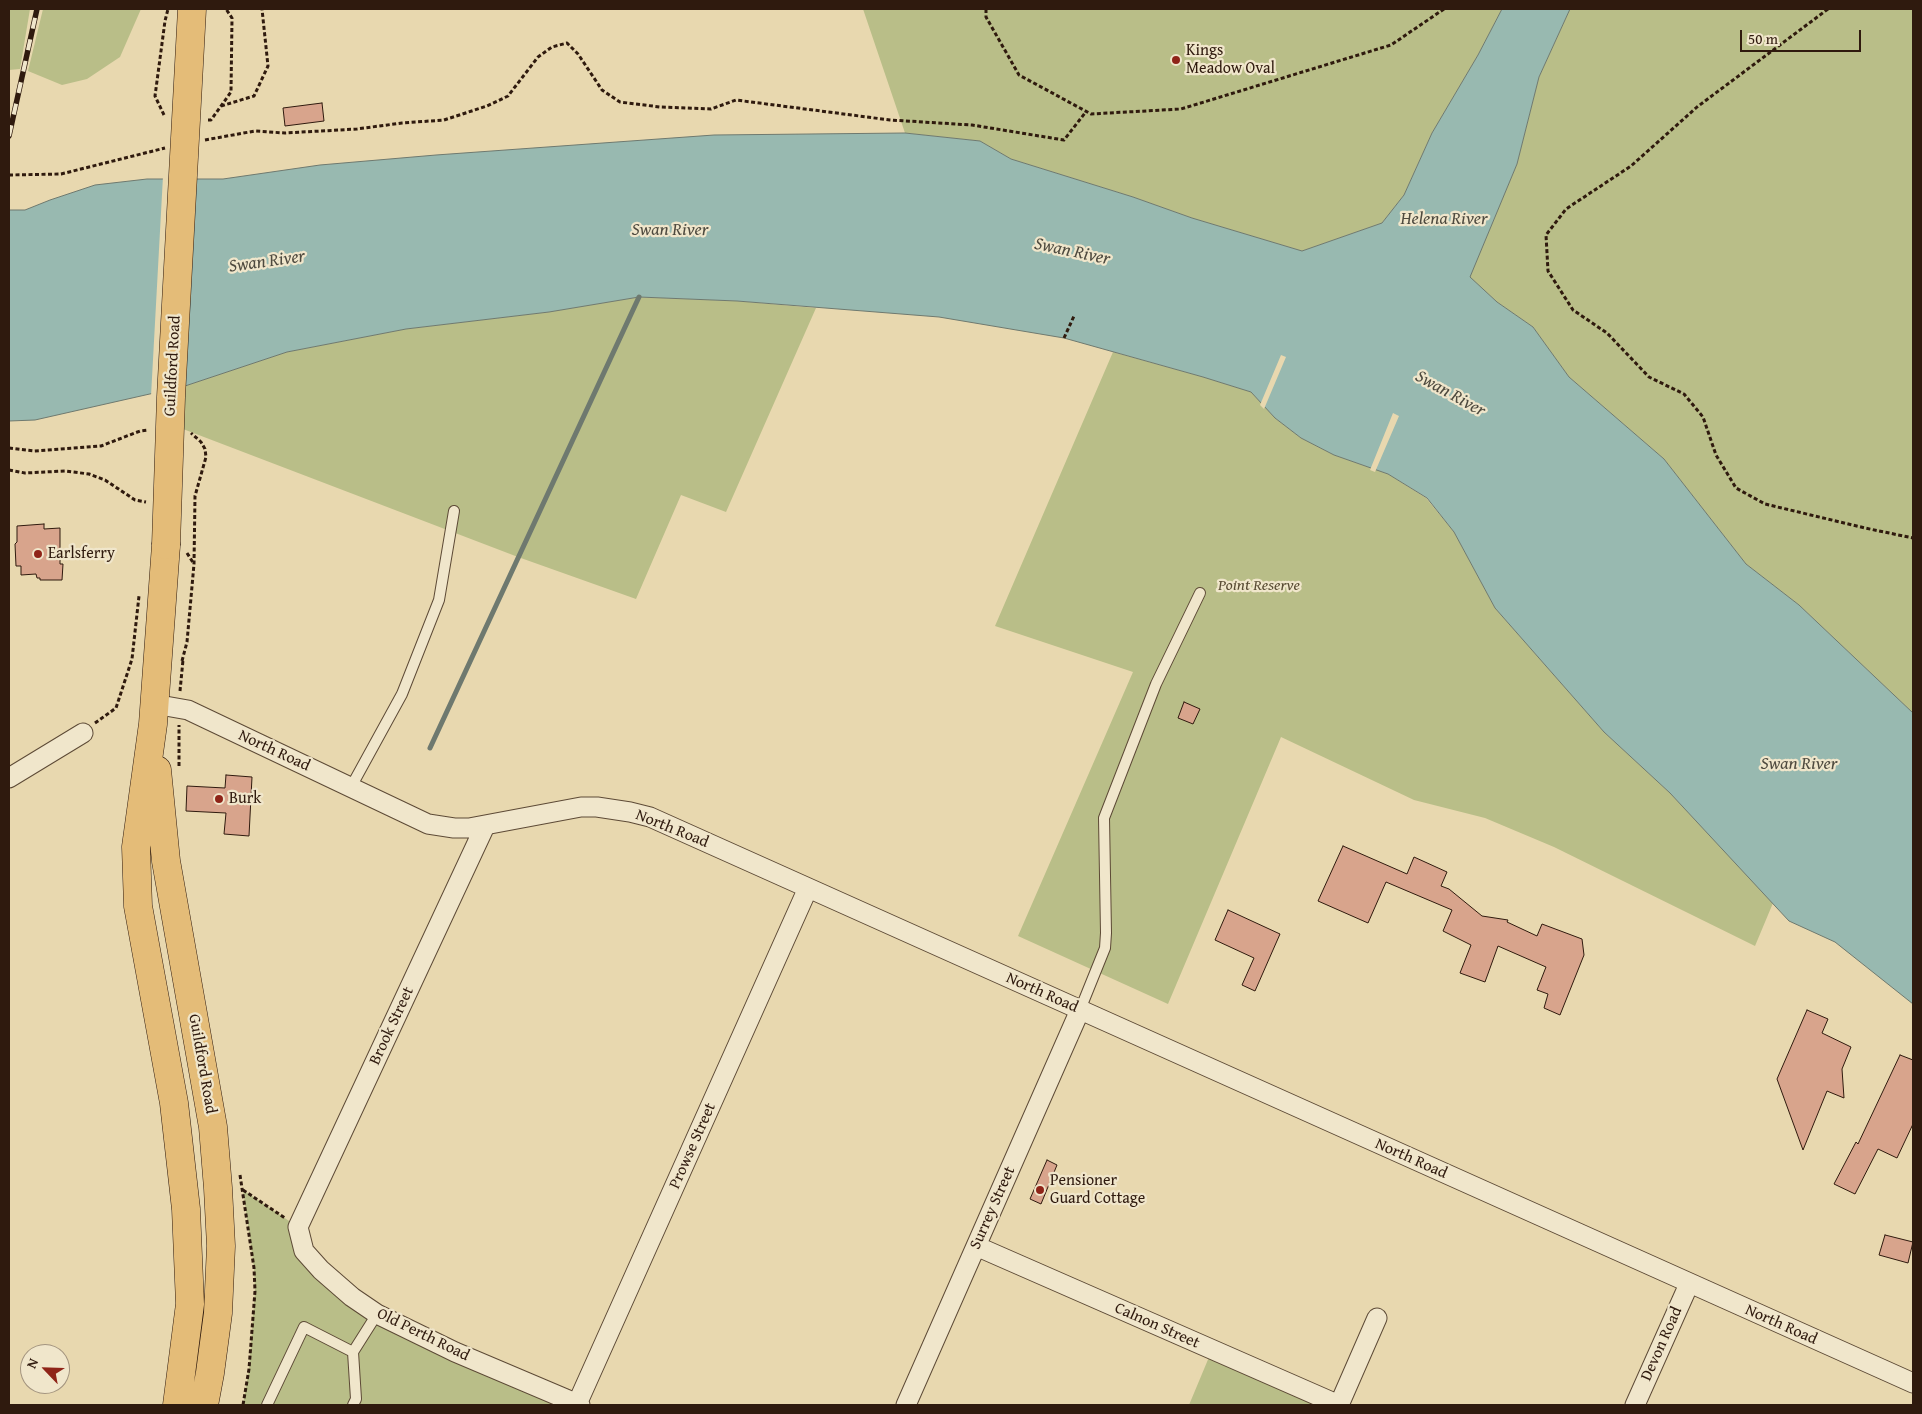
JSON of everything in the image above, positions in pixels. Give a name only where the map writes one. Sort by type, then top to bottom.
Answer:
[{"type":"highway","name":"Guildford Road","points":[[177,1405],[190,1304],[186,1209],[174,1103],[140,916],[136,847],[154,714],[166,545],[171,397],[192,9]]},
{"type":"highway","name":"Guildford Road","points":[[154,714],[166,861],[213,1127],[217,1179],[221,1246],[218,1313],[204,1405]]},
{"type":"street","name":"North Road","points":[[154,714],[188,710],[428,824],[454,828],[485,826],[581,807],[597,807],[650,817],[1913,1383]]},
{"type":"street","points":[[9,778],[83,733]]},
{"type":"street","name":"Brook Street","points":[[298,1226],[485,826]]},
{"type":"street","name":"Prowse Street","points":[[579,1405],[808,888]]},
{"type":"street","name":"Surrey Street","points":[[906,1405],[1080,1010]]},
{"type":"street","name":"Old Perth Road","points":[[298,1226],[304,1251],[320,1270],[352,1297],[377,1314],[455,1352],[579,1405]]},
{"type":"street","name":"Calnon Street","points":[[976,1246],[1339,1405]]},
{"type":"street","name":"Devon Road","points":[[1635,1405],[1689,1284]]},
{"type":"street","points":[[1339,1405],[1377,1318]]},
{"type":"lane","points":[[351,787],[402,694],[440,600],[454,511]]},
{"type":"lane","points":[[1080,1010],[1105,948],[1104,818],[1156,684],[1200,593]]},
{"type":"lane","points":[[354,1402],[353,1352],[377,1314]]},
{"type":"lane","points":[[267,1405],[304,1327],[353,1352]]},
{"type":"path","points":[[221,107],[254,96],[268,66],[262,9]]},
{"type":"path","points":[[986,9],[986,17],[1019,75],[1091,114],[1182,109],[1391,45],[1444,9]]},
{"type":"path","points":[[1828,9],[1698,107],[1631,166],[1566,209],[1546,235],[1548,271],[1574,310],[1607,333],[1649,376],[1684,394],[1703,417],[1716,455],[1736,488],[1765,504],[1913,538]]},
{"type":"path","points":[[197,142],[255,131],[285,133],[357,129],[402,122],[444,120],[487,106],[508,96],[538,57],[552,47],[567,43],[578,54],[602,90],[620,102],[660,108],[711,109],[736,100],[890,120],[972,125],[1064,140],[1086,113]]},
{"type":"path","points":[[9,175],[61,174],[168,147]]},
{"type":"path","points":[[1064,338],[1074,316]]},
{"type":"path","points":[[9,448],[34,451],[100,446],[140,431],[156,429]]},
{"type":"path","points":[[188,431],[201,442],[205,449],[206,457],[195,496],[194,564]]},
{"type":"path","points":[[9,470],[25,473],[65,470],[89,474],[105,480],[135,500],[152,503]]},
{"type":"path","points":[[83,733],[116,708],[132,659],[140,592]]},
{"type":"path","points":[[243,1190],[298,1226]]},
{"type":"green space","points":[[9,9],[30,9],[20,69],[9,70]]},
{"type":"green space","points":[[43,9],[141,9],[120,57],[87,79],[62,85],[28,71]]},
{"type":"green space","points":[[863,9],[1502,9],[1478,55],[1432,133],[1404,195],[1382,223],[1302,251],[1192,218],[1133,197],[1011,159],[980,141],[905,133]]},
{"type":"green space","points":[[1570,9],[1913,9],[1913,713],[1799,605],[1746,564],[1664,459],[1569,377],[1533,327],[1497,302],[1469,277],[1517,164],[1539,77]]},
{"type":"green space","points":[[639,297],[737,301],[816,308],[726,512],[681,495],[636,599],[518,557],[183,429],[185,386],[287,352],[406,329],[549,312]]},
{"type":"green space","name":"Point Reserve","points":[[1113,352],[1251,392],[1275,418],[1301,438],[1334,455],[1388,474],[1426,498],[1454,532],[1495,608],[1604,732],[1670,793],[1773,903],[1755,946],[1554,847],[1485,818],[1414,800],[1281,737],[1168,1004],[1018,936],[1133,672],[995,626]]},
{"type":"green space","points":[[243,1190],[298,1227],[332,1281],[580,1405],[243,1405],[249,1369],[255,1291],[254,1268]]},
{"type":"green space","points":[[1212,1350],[1339,1405],[1189,1405]]},
{"type":"water","name":"Swan River","points":[[1502,9],[1570,9],[1539,77],[1517,164],[1470,277],[1497,302],[1533,327],[1569,377],[1664,459],[1746,564],[1799,605],[1913,713],[1913,1004],[1835,942],[1789,921],[1670,793],[1604,732],[1495,608],[1454,532],[1427,498],[1388,474],[1334,455],[1301,438],[1275,418],[1251,392],[1203,377],[1064,338],[939,317],[737,301],[639,297],[549,312],[406,329],[287,352],[185,386],[35,420],[9,421],[9,210],[25,210],[95,185],[147,179],[223,179],[320,165],[714,135],[905,133],[980,141],[1011,159],[1133,197],[1192,218],[1302,251],[1382,223],[1404,195],[1432,133],[1478,55]]},
{"type":"pier","points":[[163,176],[192,176],[182,389],[151,396]]},
{"type":"pier","points":[[1281,355],[1286,357],[1264,409],[1260,405]]},
{"type":"pier","points":[[1393,413],[1399,416],[1375,472],[1370,470]]},
{"type":"building","points":[[322,103],[324,121],[285,126],[283,108]]},
{"type":"building","name":"Earlsferry","points":[[44,524],[44,529],[60,528],[60,564],[63,564],[62,580],[40,580],[36,574],[21,575],[21,566],[16,566],[15,544],[17,542],[17,526]]},
{"type":"building","points":[[1184,702],[1200,709],[1193,724],[1178,718]]},
{"type":"building","name":"Burk","points":[[226,775],[252,777],[249,836],[224,834],[226,813],[186,811],[187,786],[225,788]]},
{"type":"building","points":[[1343,846],[1407,874],[1414,857],[1447,872],[1441,886],[1449,889],[1482,916],[1508,920],[1507,922],[1537,936],[1542,924],[1582,939],[1584,955],[1560,1015],[1544,1008],[1548,994],[1537,990],[1546,967],[1498,946],[1485,982],[1460,973],[1471,945],[1443,931],[1452,910],[1386,882],[1368,923],[1318,901]]},
{"type":"building","points":[[1228,910],[1280,934],[1255,991],[1242,985],[1254,958],[1215,940]]},
{"type":"building","points":[[1807,1010],[1828,1019],[1822,1033],[1851,1047],[1842,1069],[1844,1098],[1827,1091],[1803,1150],[1777,1079]]},
{"type":"building","points":[[1900,1055],[1913,1060],[1913,1124],[1897,1158],[1878,1149],[1855,1194],[1834,1184],[1856,1142],[1858,1144]]},
{"type":"building","name":"Pensioner Guard Cottage","points":[[1047,1160],[1057,1165],[1041,1204],[1030,1199]]},
{"type":"building","points":[[1885,1235],[1913,1242],[1908,1263],[1879,1255]]},
{"type":"waterway","points":[[430,748],[639,297]]},
{"type":"railway","points":[[9,136],[37,9]]},
{"type":"place","name":"Kings Meadow Oval","points":[[1176,60]]},
{"type":"place","name":"Earlsferry","points":[[38,554]]},
{"type":"place","name":"Burk","points":[[219,799]]},
{"type":"place","name":"Pensioner Guard Cottage","points":[[1040,1190]]},
{"type":"water label","name":"Helena River","points":[[1444,219]]}]
